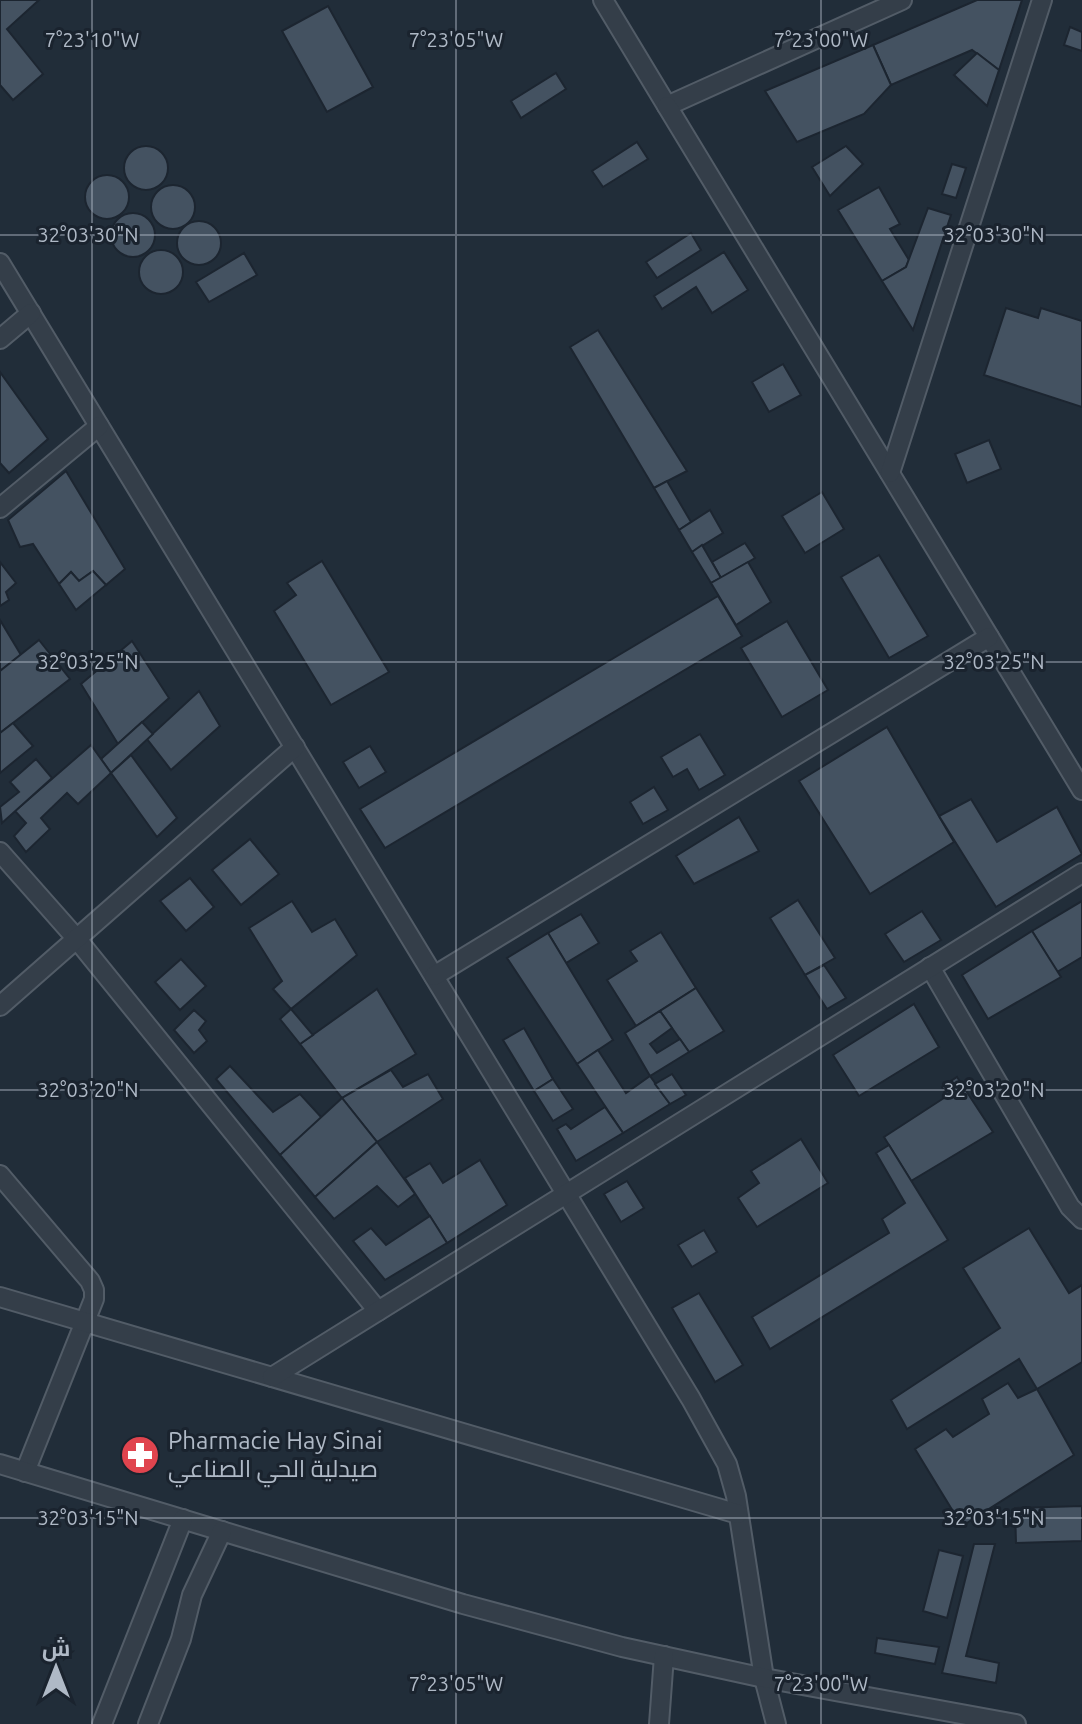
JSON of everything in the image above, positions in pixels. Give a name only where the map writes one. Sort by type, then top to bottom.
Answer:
[{"type":"street","points":[[603,0],[1082,790]]},
{"type":"street","points":[[667,106],[902,0]]},
{"type":"street","points":[[890,473],[1042,0]]},
{"type":"street","points":[[0,263],[691,1399],[727,1464],[764,1678],[776,1724]]},
{"type":"street","points":[[0,339],[31,313]]},
{"type":"street","points":[[0,508],[99,426]]},
{"type":"street","points":[[434,976],[989,637]]},
{"type":"street","points":[[0,1006],[295,747]]},
{"type":"street","points":[[0,852],[76,938],[378,1311]]},
{"type":"street","points":[[272,1377],[1082,873]]},
{"type":"street","points":[[930,967],[1070,1207],[1082,1219]]},
{"type":"street","points":[[0,1175],[90,1281],[94,1290],[94,1299],[25,1472]]},
{"type":"street","points":[[0,1297],[738,1514]]},
{"type":"street","points":[[0,1464],[477,1608],[664,1656],[764,1678],[1016,1724]]},
{"type":"street","points":[[102,1724],[183,1519]]},
{"type":"street","points":[[148,1724],[181,1639],[192,1595],[222,1531]]},
{"type":"street","points":[[659,1724],[664,1656]]},
{"type":"building","points":[[0,0],[39,0],[7,29],[43,74],[13,100],[0,85]]},
{"type":"building","points":[[977,0],[1022,0],[999,70],[972,50],[891,85],[873,45]]},
{"type":"building","points":[[328,6],[373,87],[327,112],[282,31]]},
{"type":"building","points":[[1070,27],[1082,32],[1082,51],[1064,45]]},
{"type":"building","points":[[873,45],[891,85],[864,114],[797,142],[765,91]]},
{"type":"building","points":[[977,53],[999,70],[987,106],[954,75]]},
{"type":"building","points":[[556,73],[566,89],[521,118],[511,101]]},
{"type":"building","points":[[637,142],[648,159],[603,187],[592,171]]},
{"type":"building","points":[[146,146],[161,153],[168,168],[161,183],[146,190],[131,183],[124,168],[131,153]]},
{"type":"building","points":[[846,146],[863,164],[830,196],[812,167]]},
{"type":"building","points":[[952,164],[966,168],[956,198],[942,194]]},
{"type":"building","points":[[107,175],[122,182],[129,197],[122,212],[107,219],[92,212],[85,197],[92,182]]},
{"type":"building","points":[[173,185],[188,192],[195,207],[188,222],[173,229],[158,222],[151,207],[158,192]]},
{"type":"building","points":[[879,187],[900,224],[890,229],[909,260],[906,267],[882,281],[838,210]]},
{"type":"building","points":[[928,208],[951,215],[913,330],[882,281],[906,267]]},
{"type":"building","points":[[133,213],[148,220],[155,235],[148,250],[133,257],[118,250],[111,235],[118,220]]},
{"type":"building","points":[[199,221],[214,228],[221,243],[214,258],[199,265],[184,258],[177,243],[184,228]]},
{"type":"building","points":[[691,233],[701,250],[657,278],[646,262]]},
{"type":"building","points":[[161,250],[176,257],[183,272],[176,287],[161,294],[146,287],[139,272],[146,257]]},
{"type":"building","points":[[724,252],[748,290],[712,313],[696,287],[662,309],[654,296]]},
{"type":"building","points":[[244,253],[257,275],[209,302],[196,282]]},
{"type":"building","points":[[1006,308],[1038,318],[1041,308],[1082,321],[1082,407],[984,375]]},
{"type":"building","points":[[598,330],[687,471],[654,488],[570,347]]},
{"type":"building","points":[[783,364],[801,395],[769,412],[752,382]]},
{"type":"building","points":[[0,372],[48,439],[9,473],[0,463]]},
{"type":"building","points":[[989,440],[1001,469],[967,483],[955,454]]},
{"type":"building","points":[[66,471],[125,569],[106,585],[93,571],[79,581],[71,572],[59,584],[33,544],[20,547],[8,520]]},
{"type":"building","points":[[667,481],[691,522],[679,530],[654,488]]},
{"type":"building","points":[[822,492],[844,529],[805,553],[782,516]]},
{"type":"building","points":[[710,510],[723,533],[692,552],[679,530]]},
{"type":"building","points":[[745,543],[755,558],[721,578],[712,562]]},
{"type":"building","points":[[702,545],[721,578],[711,583],[692,552]]},
{"type":"building","points":[[879,555],[928,636],[889,658],[841,577]]},
{"type":"building","points":[[322,561],[389,672],[331,705],[274,611],[296,595],[287,583]]},
{"type":"building","points":[[0,562],[16,583],[6,592],[9,600],[0,606]]},
{"type":"building","points":[[748,562],[771,602],[736,625],[711,583]]},
{"type":"building","points":[[93,571],[106,585],[76,610],[59,584],[71,572],[79,581]]},
{"type":"building","points":[[718,596],[742,636],[385,848],[360,809]]},
{"type":"building","points":[[0,620],[21,655],[0,671]]},
{"type":"building","points":[[787,621],[828,690],[782,717],[741,648]]},
{"type":"building","points":[[39,640],[70,679],[0,733],[0,671]]},
{"type":"building","points":[[132,641],[169,698],[118,744],[81,684]]},
{"type":"building","points":[[199,691],[220,726],[171,770],[147,739]]},
{"type":"building","points":[[142,722],[153,734],[111,773],[101,759]]},
{"type":"building","points":[[13,723],[33,746],[0,773],[0,733]]},
{"type":"building","points":[[887,727],[954,842],[870,894],[799,781]]},
{"type":"building","points":[[700,734],[725,775],[699,790],[687,769],[673,777],[661,757]]},
{"type":"building","points":[[91,745],[111,773],[78,804],[67,793],[41,818],[50,829],[26,852],[14,836],[26,823],[15,811]]},
{"type":"building","points":[[370,746],[386,772],[359,788],[343,762]]},
{"type":"building","points":[[131,755],[177,818],[157,837],[111,773]]},
{"type":"building","points":[[36,759],[52,778],[2,823],[0,807],[19,792],[10,782]]},
{"type":"building","points":[[654,787],[668,810],[643,824],[630,802]]},
{"type":"building","points":[[971,799],[997,842],[1057,807],[1082,854],[996,907],[939,816]]},
{"type":"building","points":[[739,817],[759,851],[694,884],[676,856]]},
{"type":"building","points":[[250,839],[279,874],[241,905],[212,870]]},
{"type":"building","points":[[190,878],[214,907],[186,931],[160,901]]},
{"type":"building","points":[[798,900],[835,958],[805,975],[770,918]]},
{"type":"building","points":[[292,901],[312,932],[335,919],[357,955],[291,1009],[273,989],[282,981],[249,928]]},
{"type":"building","points":[[1082,901],[1082,957],[1057,972],[1032,931]]},
{"type":"building","points":[[922,911],[941,940],[904,962],[885,934]]},
{"type":"building","points":[[581,914],[599,943],[566,963],[548,933]]},
{"type":"building","points":[[1032,931],[1061,977],[988,1019],[962,975]]},
{"type":"building","points":[[661,932],[696,988],[636,1026],[607,980],[637,961],[630,951]]},
{"type":"building","points":[[548,933],[613,1040],[577,1064],[507,958]]},
{"type":"building","points":[[181,959],[206,986],[180,1010],[155,982]]},
{"type":"building","points":[[824,965],[846,998],[827,1009],[805,975]]},
{"type":"building","points":[[696,988],[724,1031],[689,1052],[660,1011]]},
{"type":"building","points":[[377,989],[416,1054],[342,1098],[300,1044]]},
{"type":"building","points":[[914,1004],[939,1047],[859,1096],[833,1055]]},
{"type":"building","points":[[291,1009],[313,1035],[300,1044],[280,1019]]},
{"type":"building","points":[[194,1010],[206,1021],[199,1030],[207,1041],[194,1053],[174,1030]]},
{"type":"building","points":[[660,1011],[672,1028],[650,1044],[657,1053],[680,1039],[689,1052],[650,1076],[625,1033]]},
{"type":"building","points":[[524,1028],[553,1079],[534,1091],[503,1040]]},
{"type":"building","points":[[598,1050],[626,1093],[650,1076],[670,1104],[623,1133],[577,1064]]},
{"type":"building","points":[[230,1066],[273,1112],[300,1094],[322,1118],[280,1155],[216,1079]]},
{"type":"building","points":[[391,1070],[403,1087],[428,1074],[443,1099],[377,1142],[342,1098]]},
{"type":"building","points":[[672,1074],[686,1095],[670,1104],[655,1084]]},
{"type":"building","points":[[957,1077],[993,1132],[911,1181],[884,1137],[947,1096],[942,1087]]},
{"type":"building","points":[[553,1079],[573,1109],[553,1121],[534,1091]]},
{"type":"building","points":[[342,1098],[377,1142],[315,1197],[280,1155]]},
{"type":"building","points":[[605,1107],[623,1133],[576,1161],[557,1129],[566,1124],[571,1129]]},
{"type":"building","points":[[801,1139],[828,1183],[757,1227],[738,1198],[759,1183],[751,1171]]},
{"type":"building","points":[[377,1142],[415,1194],[398,1207],[377,1186],[334,1219],[315,1197]]},
{"type":"building","points":[[889,1145],[948,1240],[770,1349],[752,1317],[889,1233],[882,1219],[905,1203],[876,1153]]},
{"type":"building","points":[[480,1160],[507,1205],[447,1243],[405,1178],[430,1163],[443,1183]]},
{"type":"building","points":[[627,1181],[644,1208],[621,1222],[604,1194]]},
{"type":"building","points":[[430,1216],[447,1243],[385,1280],[353,1241],[371,1228],[386,1245]]},
{"type":"building","points":[[1029,1228],[1069,1293],[1082,1285],[1082,1362],[1037,1389],[1019,1359],[907,1429],[891,1400],[1000,1328],[963,1268]]},
{"type":"building","points":[[704,1230],[717,1252],[692,1267],[678,1245]]},
{"type":"building","points":[[699,1293],[743,1365],[715,1382],[672,1308]]},
{"type":"building","points":[[1008,1383],[1018,1398],[1037,1389],[1074,1455],[962,1526],[915,1449],[946,1429],[953,1437],[989,1414],[982,1399]]},
{"type":"building","points":[[1082,1506],[1082,1541],[1016,1543],[1015,1508]]},
{"type":"building","points":[[974,1544],[995,1544],[966,1656],[999,1663],[996,1683],[942,1673]]},
{"type":"building","points":[[939,1550],[963,1556],[947,1618],[923,1611]]},
{"type":"building","points":[[877,1638],[939,1647],[935,1664],[875,1653]]},
{"type":"place","name":"Pharmacie Hay Sinai صيدلية الحي الصناعي","points":[[140,1455]]}]
